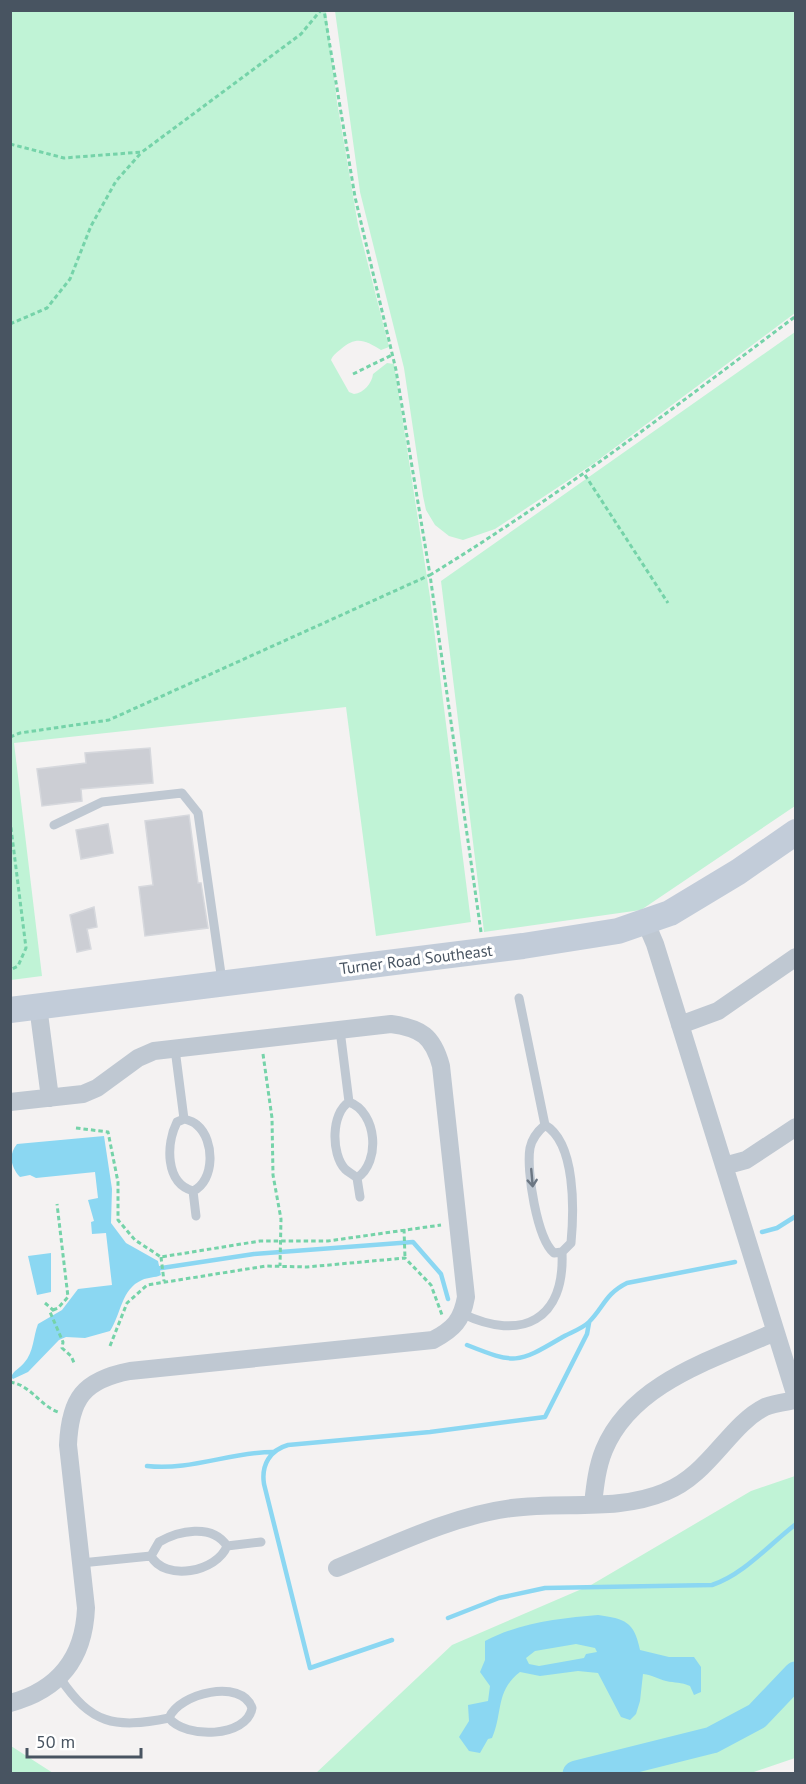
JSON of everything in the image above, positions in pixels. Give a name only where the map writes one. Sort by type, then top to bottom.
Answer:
[{"type":"main road","name":"Turner Road Southeast","points":[[10,1010],[576,939],[646,923],[697,897],[795,832]]},
{"type":"street","points":[[336,1568],[454,1520],[510,1508],[564,1503],[628,1502],[667,1492],[706,1464],[747,1421],[764,1408],[795,1399],[655,944],[646,923]]},
{"type":"street","points":[[680,1025],[718,1011],[795,957]]},
{"type":"street","points":[[38,1006],[50,1098]]},
{"type":"street","points":[[10,1102],[83,1094],[97,1088],[138,1058],[154,1051],[391,1024],[408,1026],[426,1035],[436,1047],[441,1066],[466,1297],[463,1314],[450,1330],[433,1340],[114,1374],[98,1380],[84,1390],[71,1416],[68,1445],[85,1624],[79,1645],[60,1678],[36,1694],[10,1703]]},
{"type":"street","points":[[724,1166],[746,1160],[795,1127]]},
{"type":"street","points":[[593,1504],[604,1449],[628,1413],[648,1394],[672,1378],[776,1332]]},
{"type":"lane","points":[[54,825],[102,802],[182,793],[198,813],[222,983]]},
{"type":"lane","points":[[519,998],[545,1125],[554,1131],[563,1143],[569,1173],[571,1243],[562,1252],[554,1253],[547,1247],[537,1222],[530,1149],[536,1133],[545,1125]]},
{"type":"lane","points":[[340,1030],[349,1102]]},
{"type":"lane","points":[[175,1049],[184,1119]]},
{"type":"lane","points":[[349,1102],[358,1105],[367,1117],[372,1137],[372,1161],[366,1172],[357,1178]]},
{"type":"lane","points":[[349,1102],[342,1107],[338,1115],[336,1136],[338,1157],[345,1169],[357,1178],[360,1197]]},
{"type":"lane","points":[[184,1119],[198,1125],[206,1140],[210,1157],[209,1176],[202,1188],[193,1191],[183,1188],[176,1180],[172,1165],[172,1131],[177,1122],[184,1119]]},
{"type":"lane","points":[[193,1191],[196,1216]]},
{"type":"lane","points":[[463,1314],[481,1322],[513,1326],[532,1321],[550,1309],[560,1289],[562,1252]]},
{"type":"lane","points":[[151,1556],[159,1542],[186,1532],[199,1531],[215,1535],[227,1546],[261,1542]]},
{"type":"lane","points":[[151,1556],[161,1566],[194,1570],[207,1567],[218,1560],[227,1546]]},
{"type":"lane","points":[[81,1563],[151,1556]]},
{"type":"lane","points":[[60,1678],[84,1710],[100,1719],[126,1723],[169,1718],[181,1729],[198,1733],[238,1727],[249,1718],[252,1708],[242,1695],[228,1691],[215,1692],[181,1701],[172,1709],[169,1718]]},
{"type":"path","points":[[10,324],[47,308],[70,279],[91,226],[116,181],[142,152],[301,34],[323,10]]},
{"type":"path","points":[[323,10],[355,197],[392,355],[430,575],[483,951]]},
{"type":"path","points":[[10,144],[64,158],[142,152]]},
{"type":"path","points":[[10,737],[20,733],[109,720],[430,575],[506,528],[585,474],[795,316]]},
{"type":"path","points":[[353,374],[392,355]]},
{"type":"path","points":[[585,474],[668,603]]},
{"type":"path","points":[[10,820],[26,948],[18,966],[10,970]]},
{"type":"path","points":[[261,1039],[272,1118],[272,1165],[281,1219],[280,1266]]},
{"type":"path","points":[[76,1128],[108,1132],[118,1182],[118,1220],[135,1240],[161,1257],[241,1243],[328,1241],[458,1223]]},
{"type":"path","points":[[57,1204],[68,1297],[50,1312],[63,1342],[62,1348],[71,1356],[75,1365]]},
{"type":"path","points":[[404,1229],[405,1258],[431,1285],[435,1302],[450,1330]]},
{"type":"path","points":[[161,1257],[164,1281]]},
{"type":"path","points":[[110,1346],[127,1303],[147,1284],[266,1266],[307,1267],[405,1258]]},
{"type":"path","points":[[45,1303],[54,1309]]},
{"type":"path","points":[[10,1382],[29,1389],[46,1407],[71,1416]]},
{"type":"green space","points":[[10,11],[326,11],[337,102],[358,225],[389,347],[381,350],[365,342],[351,342],[331,360],[349,392],[354,394],[364,390],[373,374],[387,363],[394,364],[430,597],[471,922],[376,936],[346,707],[14,743],[42,976],[11,980]]},
{"type":"green space","points":[[335,11],[795,11],[795,313],[593,464],[495,529],[463,540],[449,536],[435,525],[426,510],[404,368],[360,192]]},
{"type":"green space","points":[[795,332],[795,806],[641,910],[484,932],[441,581]]},
{"type":"green space","points":[[795,1476],[795,1758],[748,1774],[315,1774],[452,1645],[591,1585],[751,1491]]},
{"type":"green space","points":[[11,1746],[53,1773],[11,1773]]},
{"type":"water","points":[[104,1136],[112,1189],[111,1223],[126,1243],[158,1261],[161,1275],[135,1284],[126,1296],[110,1331],[85,1338],[66,1337],[59,1340],[28,1372],[13,1379],[12,1375],[30,1354],[38,1324],[62,1310],[78,1289],[112,1285],[106,1233],[92,1234],[91,1222],[94,1221],[88,1200],[98,1198],[95,1172],[36,1178],[30,1175],[20,1177],[14,1169],[12,1152],[17,1144]]},
{"type":"water","points":[[51,1253],[51,1292],[37,1295],[28,1256]]},
{"type":"water","points":[[598,1615],[627,1623],[635,1633],[640,1650],[669,1657],[694,1657],[701,1667],[701,1692],[694,1695],[690,1686],[643,1674],[640,1701],[636,1714],[630,1720],[621,1717],[598,1673],[578,1671],[540,1676],[520,1672],[512,1679],[503,1695],[492,1738],[488,1739],[480,1753],[469,1751],[459,1737],[469,1721],[468,1705],[488,1701],[490,1686],[480,1672],[485,1660],[485,1641],[526,1626]],"holes":[[[576,1644],[595,1648],[597,1652],[586,1654],[584,1658],[539,1666],[529,1664],[526,1658],[535,1651]]]},
{"type":"building","points":[[150,748],[153,783],[81,789],[82,801],[42,806],[37,769],[86,763],[85,753]]},
{"type":"building","points":[[189,815],[198,883],[201,883],[208,928],[145,936],[139,887],[153,885],[145,821]]},
{"type":"building","points":[[108,824],[113,853],[81,859],[76,830]]},
{"type":"building","points":[[94,907],[97,927],[87,929],[91,949],[77,952],[70,915]]},
{"type":"waterway","points":[[762,1232],[777,1228],[796,1216]]},
{"type":"waterway","points":[[155,1269],[254,1254],[413,1242],[441,1274],[448,1299]]},
{"type":"waterway","points":[[467,1345],[496,1356],[525,1357],[586,1324],[609,1296],[627,1283],[735,1262]]},
{"type":"waterway","points":[[392,1640],[310,1668],[264,1484],[263,1477],[268,1459],[276,1451],[288,1445],[430,1432],[545,1417],[587,1334],[589,1323]]},
{"type":"waterway","points":[[147,1466],[179,1466],[273,1452]]},
{"type":"waterway","points":[[448,1618],[499,1598],[545,1588],[712,1585],[745,1567],[796,1524]]},
{"type":"waterway","points":[[576,1774],[712,1740],[757,1716],[796,1675]]}]
